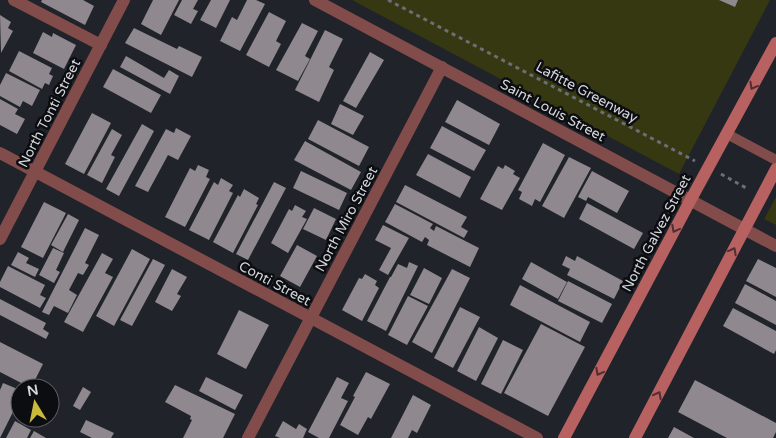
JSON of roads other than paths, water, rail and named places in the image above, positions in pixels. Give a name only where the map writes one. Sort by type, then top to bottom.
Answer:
[{"type":"street","points":[[14,0],[101,45]]},
{"type":"street","name":"North Tonti Street","points":[[0,238],[124,0]]},
{"type":"street","name":"Saint Louis Street","points":[[315,0],[776,246]]},
{"type":"street","name":"North Galvez Street","points":[[564,438],[776,43]]},
{"type":"street","name":"North Miro Street","points":[[248,438],[442,67]]},
{"type":"street","name":"Conti Street","points":[[0,153],[537,438]]},
{"type":"street","points":[[635,438],[776,169]]},
{"type":"lane","points":[[727,134],[776,160]]}]
